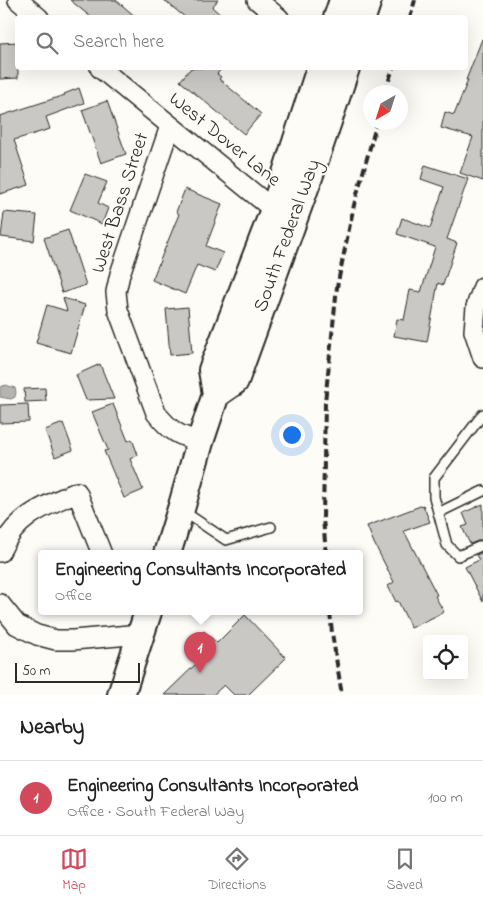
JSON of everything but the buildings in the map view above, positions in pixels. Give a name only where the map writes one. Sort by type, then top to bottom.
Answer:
[{"type":"main road","points":[[338,15],[343,0]]},
{"type":"main road","points":[[363,15],[368,0]]},
{"type":"main road","name":"South Federal Way","points":[[168,550],[216,394],[212,370],[274,210],[319,70]]},
{"type":"main road","name":"South Federal Way","points":[[216,394],[235,381],[313,166],[345,70]]},
{"type":"main road","points":[[121,695],[145,623]]},
{"type":"street","points":[[18,0],[36,15]]},
{"type":"street","points":[[257,0],[274,15]]},
{"type":"street","name":"West Dover Lane","points":[[102,70],[274,210]]},
{"type":"street","name":"West Bass Street","points":[[170,126],[120,274],[116,292],[118,310],[156,413],[165,424],[179,435],[200,442]]},
{"type":"street","points":[[483,287],[476,307],[474,331],[483,358]]},
{"type":"street","points":[[0,552],[14,529],[27,517],[42,507],[77,492],[100,550]]},
{"type":"street","points":[[0,604],[17,625],[36,635],[56,640],[73,640],[145,623]]},
{"type":"lane","points":[[483,414],[434,478],[434,497],[446,545],[458,556],[483,545]]},
{"type":"lane","points":[[438,513],[483,491]]},
{"type":"lane","points":[[181,509],[226,540],[271,527]]},
{"type":"shaded area","points":[[6,385],[15,388],[15,397],[11,399],[0,397],[0,387]]},
{"type":"railway","points":[[411,15],[415,0]]},
{"type":"railway","points":[[387,85],[392,70]]},
{"type":"railway","points":[[326,550],[323,518],[325,402],[337,287],[354,205],[375,130]]},
{"type":"railway","points":[[330,615],[342,695]]},
{"type":"place","name":"Engineering Consultants Incorporated","points":[[200,673]]}]
